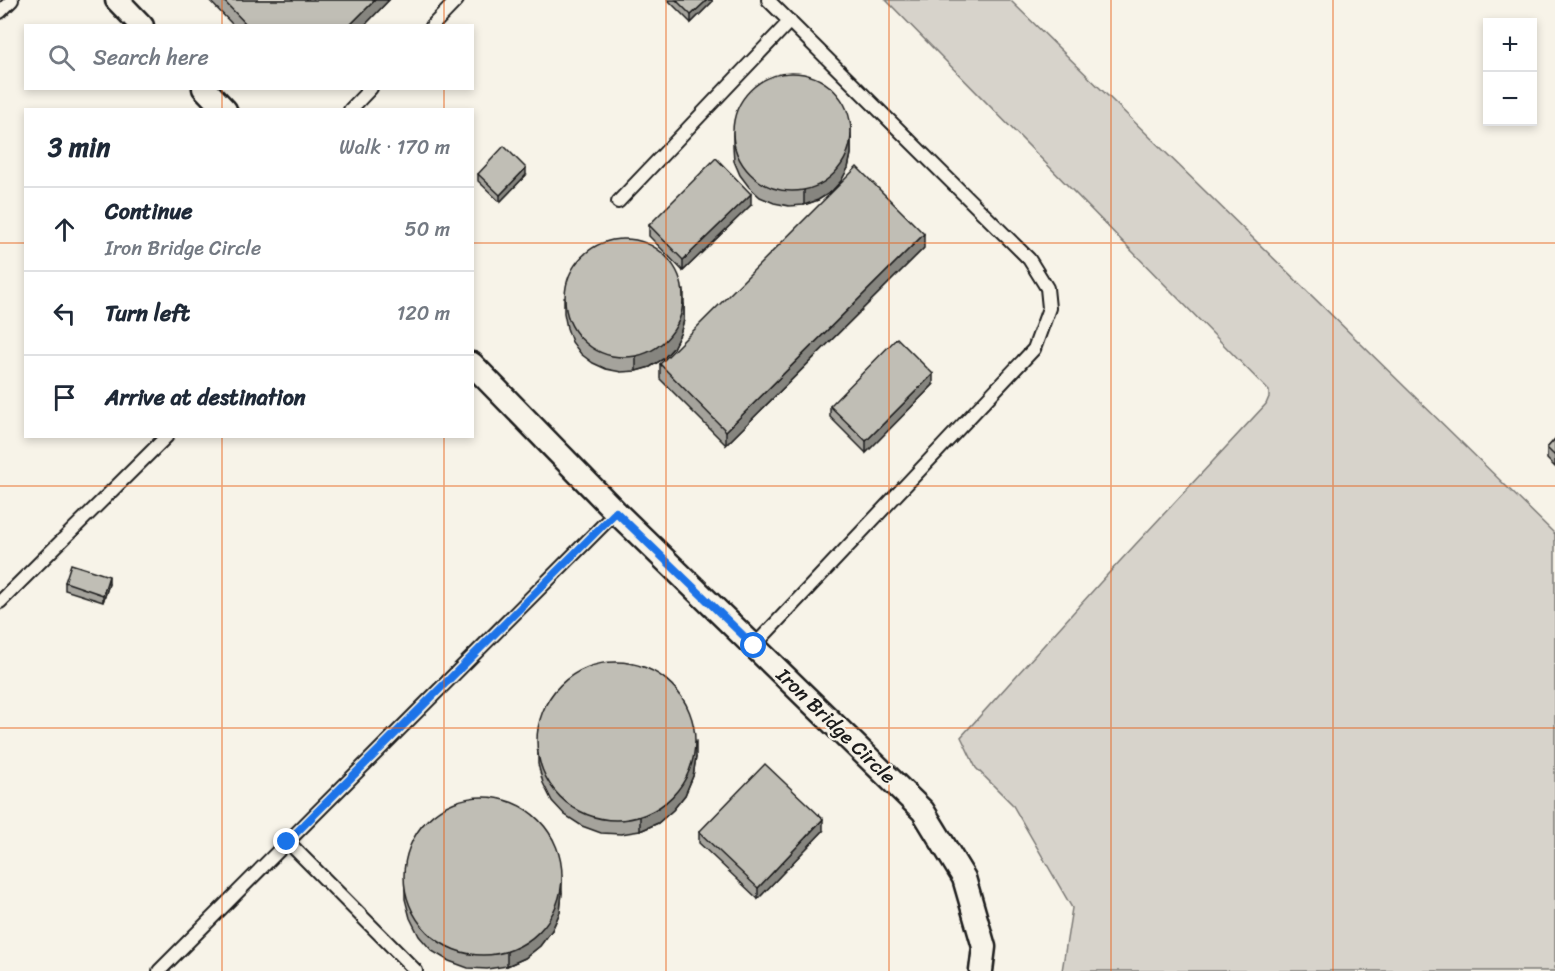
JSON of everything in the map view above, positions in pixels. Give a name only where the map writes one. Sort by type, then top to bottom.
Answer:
[{"type":"street","points":[[117,0],[140,24]]},
{"type":"street","points":[[206,90],[223,108]]},
{"type":"street","name":"Iron Bridge Circle","points":[[474,366],[616,512],[923,811],[964,878],[984,948],[981,971]]},
{"type":"lane","points":[[0,12],[12,0]]},
{"type":"lane","points":[[434,24],[457,0]]},
{"type":"lane","points":[[754,646],[1034,349],[1049,308],[1047,288],[1029,259],[768,0]]},
{"type":"lane","points":[[618,202],[790,21]]},
{"type":"lane","points":[[352,108],[369,90]]},
{"type":"lane","points":[[0,602],[165,438]]},
{"type":"lane","points":[[166,969],[287,842],[616,512]]},
{"type":"lane","points":[[287,842],[416,971]]},
{"type":"shaded area","points":[[886,0],[1010,0],[1555,534],[1555,971],[1062,971],[1072,908],[1012,804],[976,768],[961,737],[1266,404],[1269,391]]},
{"type":"building","points":[[223,0],[375,0],[351,24],[246,24]]},
{"type":"building","points":[[676,0],[707,0],[691,15]]},
{"type":"building","points":[[792,73],[815,77],[834,90],[847,109],[851,132],[847,155],[834,174],[815,187],[792,191],[769,187],[750,174],[737,155],[733,132],[737,109],[750,90],[769,77]]},
{"type":"building","points":[[504,146],[526,168],[500,195],[478,174]]},
{"type":"building","points":[[716,158],[751,194],[683,260],[649,225]]},
{"type":"building","points":[[857,167],[924,234],[726,431],[660,364]]},
{"type":"building","points":[[624,239],[647,243],[666,256],[679,275],[683,298],[679,321],[666,340],[647,353],[624,357],[601,353],[582,340],[569,321],[565,298],[569,275],[582,256],[601,243]]},
{"type":"building","points":[[897,338],[933,374],[866,441],[830,406]]},
{"type":"building","points":[[1555,439],[1555,456],[1547,448]]},
{"type":"building","points":[[71,564],[109,576],[103,595],[65,582]]},
{"type":"building","points":[[616,662],[646,668],[672,685],[689,711],[695,741],[689,771],[672,797],[646,814],[616,820],[586,814],[560,797],[543,771],[537,741],[543,711],[560,685],[586,668]]},
{"type":"building","points":[[765,764],[823,819],[758,888],[699,832]]},
{"type":"building","points":[[483,797],[513,803],[539,820],[556,846],[562,876],[556,906],[539,932],[513,949],[483,955],[453,949],[427,932],[410,906],[404,876],[410,846],[427,820],[453,803]]},
{"type":"route","points":[[287,842],[616,512],[754,646]]}]
